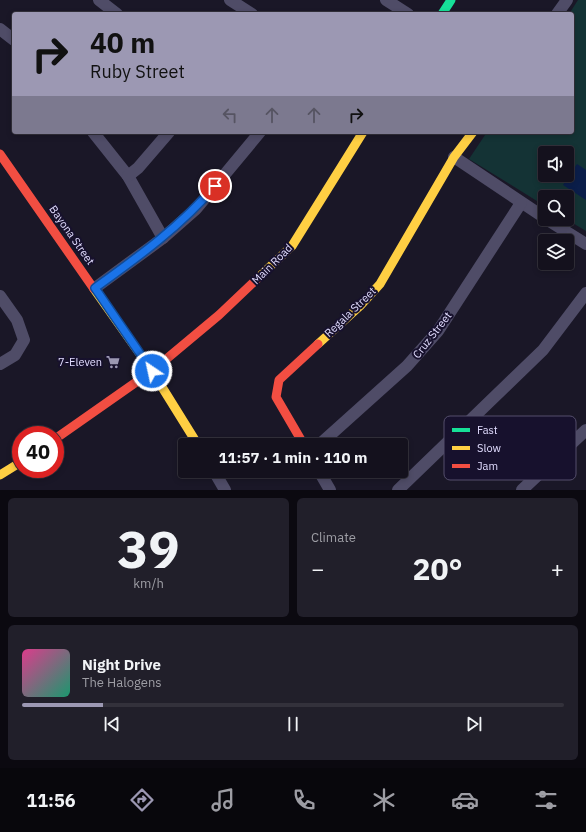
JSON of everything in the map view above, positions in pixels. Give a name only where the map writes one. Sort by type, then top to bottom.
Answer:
[{"type":"street","points":[[99,0],[114,12]]},
{"type":"street","points":[[230,0],[249,12]]},
{"type":"street","points":[[386,0],[405,12]]},
{"type":"street","points":[[443,12],[451,0]]},
{"type":"street","points":[[558,12],[567,0]]},
{"type":"street","points":[[0,29],[12,38]]},
{"type":"street","points":[[95,134],[128,176],[163,238]]},
{"type":"street","points":[[128,176],[138,168],[167,134]]},
{"type":"street","points":[[95,288],[163,238],[196,209],[258,134]]},
{"type":"street","name":"Main Road","points":[[64,433],[152,371],[219,316],[292,246],[361,134]]},
{"type":"street","name":"Regala Street","points":[[300,438],[276,397],[279,380],[360,306],[380,284],[454,157],[471,134]]},
{"type":"street","name":"Bayona Street","points":[[0,154],[152,371]]},
{"type":"street","points":[[454,157],[538,214]]},
{"type":"street","name":"Cruz Street","points":[[327,438],[407,366],[438,331],[521,203]]},
{"type":"street","points":[[557,226],[586,244]]},
{"type":"street","points":[[475,416],[543,350],[586,293]]},
{"type":"street","points":[[0,296],[18,320],[24,340],[15,355],[0,364]]},
{"type":"street","points":[[152,371],[194,438]]},
{"type":"street","points":[[576,439],[586,430]]},
{"type":"street","points":[[398,490],[444,446]]},
{"type":"street","points":[[0,475],[12,468]]},
{"type":"street","points":[[218,478],[225,490]]},
{"type":"street","points":[[323,478],[330,490]]},
{"type":"street","points":[[522,490],[533,480]]},
{"type":"green space","points":[[578,0],[586,0],[586,231],[574,224],[574,190],[538,190],[538,202],[469,159],[486,134],[574,134],[574,12],[570,12]]},
{"type":"water","points":[[577,164],[586,170],[586,200],[574,192],[574,190],[571,190],[563,185],[565,182],[574,182],[574,168]]},
{"type":"traffic: fast","points":[[443,12],[451,0]]},
{"type":"traffic: slow","points":[[258,278],[292,246],[362,134]]},
{"type":"traffic: slow","points":[[318,344],[360,306],[380,284],[454,157],[471,134]]},
{"type":"traffic: slow","points":[[94,289],[152,371],[194,438]]},
{"type":"traffic: slow","points":[[0,475],[12,468]]},
{"type":"traffic: jam","points":[[0,154],[94,289]]},
{"type":"traffic: jam","points":[[64,433],[152,371],[219,315],[258,278]]},
{"type":"traffic: jam","points":[[300,438],[276,397],[279,380],[318,344]]},
{"type":"place","name":"7-Eleven","points":[[113,362]]},
{"type":"route","points":[[152,371],[95,288],[163,238],[196,209],[215,186]]}]
